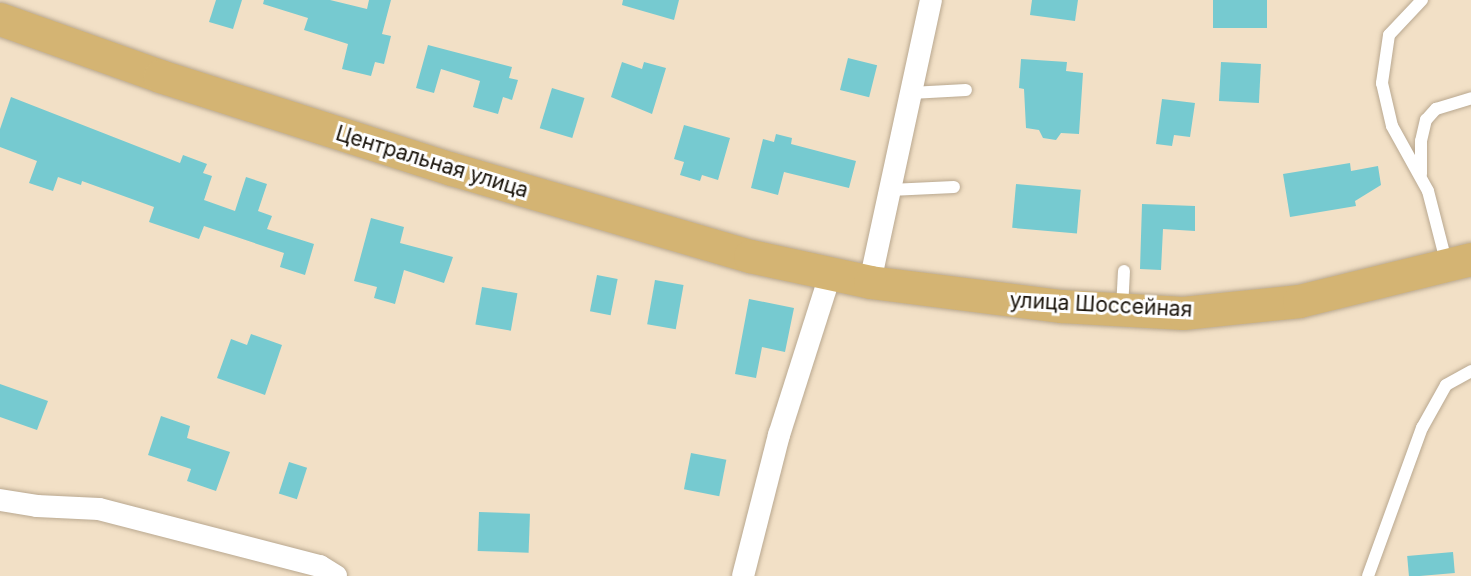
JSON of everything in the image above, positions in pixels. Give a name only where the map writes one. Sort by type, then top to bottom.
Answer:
[{"type":"main road","name":"Центральная улица","points":[[0,18],[160,76],[452,169],[750,256],[870,282]]},
{"type":"main road","name":"улица Шоссейная","points":[[870,282],[1061,306],[1183,313],[1299,301],[1459,263]]},
{"type":"street","points":[[870,282],[931,0]]},
{"type":"street","points":[[743,576],[779,435],[831,272]]},
{"type":"street","points":[[0,500],[37,506],[99,509],[320,566],[336,576]]},
{"type":"lane","points":[[1422,0],[1389,35],[1382,68],[1384,98],[1392,126],[1421,175],[1459,263]]},
{"type":"lane","points":[[911,93],[966,90]]},
{"type":"lane","points":[[1421,175],[1420,151],[1426,120],[1436,109],[1471,98]]},
{"type":"lane","points":[[890,190],[954,187]]},
{"type":"lane","points":[[1122,310],[1124,271]]},
{"type":"lane","points":[[1368,576],[1422,428],[1446,385],[1471,371]]},
{"type":"building","points":[[216,0],[242,0],[233,29],[209,22]]},
{"type":"building","points":[[264,0],[330,0],[367,9],[369,0],[391,0],[382,34],[391,36],[384,64],[375,62],[371,76],[342,69],[348,44],[304,30],[308,18],[263,4]]},
{"type":"building","points":[[623,0],[679,0],[674,20],[622,5]]},
{"type":"building","points":[[1032,0],[1078,0],[1075,21],[1030,15]]},
{"type":"building","points":[[1213,0],[1267,0],[1267,28],[1213,28]]},
{"type":"building","points":[[428,45],[512,67],[509,78],[518,80],[512,100],[503,97],[498,114],[473,107],[480,81],[441,69],[434,93],[416,88]]},
{"type":"building","points":[[848,58],[877,65],[869,97],[840,90]]},
{"type":"building","points":[[1021,59],[1067,62],[1066,71],[1083,73],[1079,134],[1061,133],[1056,140],[1043,138],[1039,130],[1026,128],[1024,89],[1019,88]]},
{"type":"building","points":[[622,62],[642,69],[644,62],[666,68],[652,114],[611,97]]},
{"type":"building","points":[[1221,62],[1261,64],[1259,103],[1219,101]]},
{"type":"building","points":[[552,88],[585,98],[572,138],[540,128]]},
{"type":"building","points":[[11,97],[180,163],[183,155],[207,164],[203,173],[212,176],[204,200],[235,211],[246,177],[267,184],[258,211],[272,216],[267,229],[314,244],[305,275],[280,267],[284,253],[204,226],[199,239],[149,222],[154,207],[82,181],[81,185],[58,177],[53,191],[29,183],[37,161],[0,147],[0,129]]},
{"type":"building","points":[[1162,99],[1195,103],[1190,137],[1174,135],[1172,146],[1156,144]]},
{"type":"building","points":[[684,125],[730,138],[718,180],[702,175],[700,181],[680,175],[684,162],[674,159]]},
{"type":"building","points":[[776,134],[792,138],[791,144],[856,161],[849,188],[784,172],[778,195],[751,188],[763,139],[774,142]]},
{"type":"building","points":[[1350,163],[1351,171],[1378,166],[1381,185],[1355,201],[1356,206],[1290,217],[1283,174]]},
{"type":"building","points":[[1016,184],[1081,190],[1077,233],[1012,228]]},
{"type":"building","points":[[1142,204],[1195,206],[1195,231],[1163,229],[1161,270],[1140,269]]},
{"type":"building","points":[[371,218],[404,227],[400,243],[453,257],[444,283],[404,270],[395,304],[374,298],[377,287],[354,281]]},
{"type":"building","points":[[597,275],[618,279],[611,315],[590,311]]},
{"type":"building","points":[[655,280],[684,285],[676,329],[647,324]]},
{"type":"building","points":[[482,287],[517,293],[511,331],[475,324]]},
{"type":"building","points":[[749,299],[794,308],[785,352],[762,347],[756,378],[735,374]]},
{"type":"building","points":[[251,334],[282,345],[265,395],[217,378],[231,339],[247,345]]},
{"type":"building","points":[[0,384],[48,401],[37,430],[0,417]]},
{"type":"building","points":[[161,416],[190,426],[187,438],[230,452],[216,491],[187,481],[191,469],[148,455]]},
{"type":"building","points":[[691,453],[726,460],[719,496],[684,489]]},
{"type":"building","points":[[289,462],[307,468],[297,499],[279,493]]},
{"type":"building","points":[[479,512],[530,514],[529,553],[478,551]]},
{"type":"building","points":[[1453,552],[1455,573],[1409,576],[1407,556]]}]
